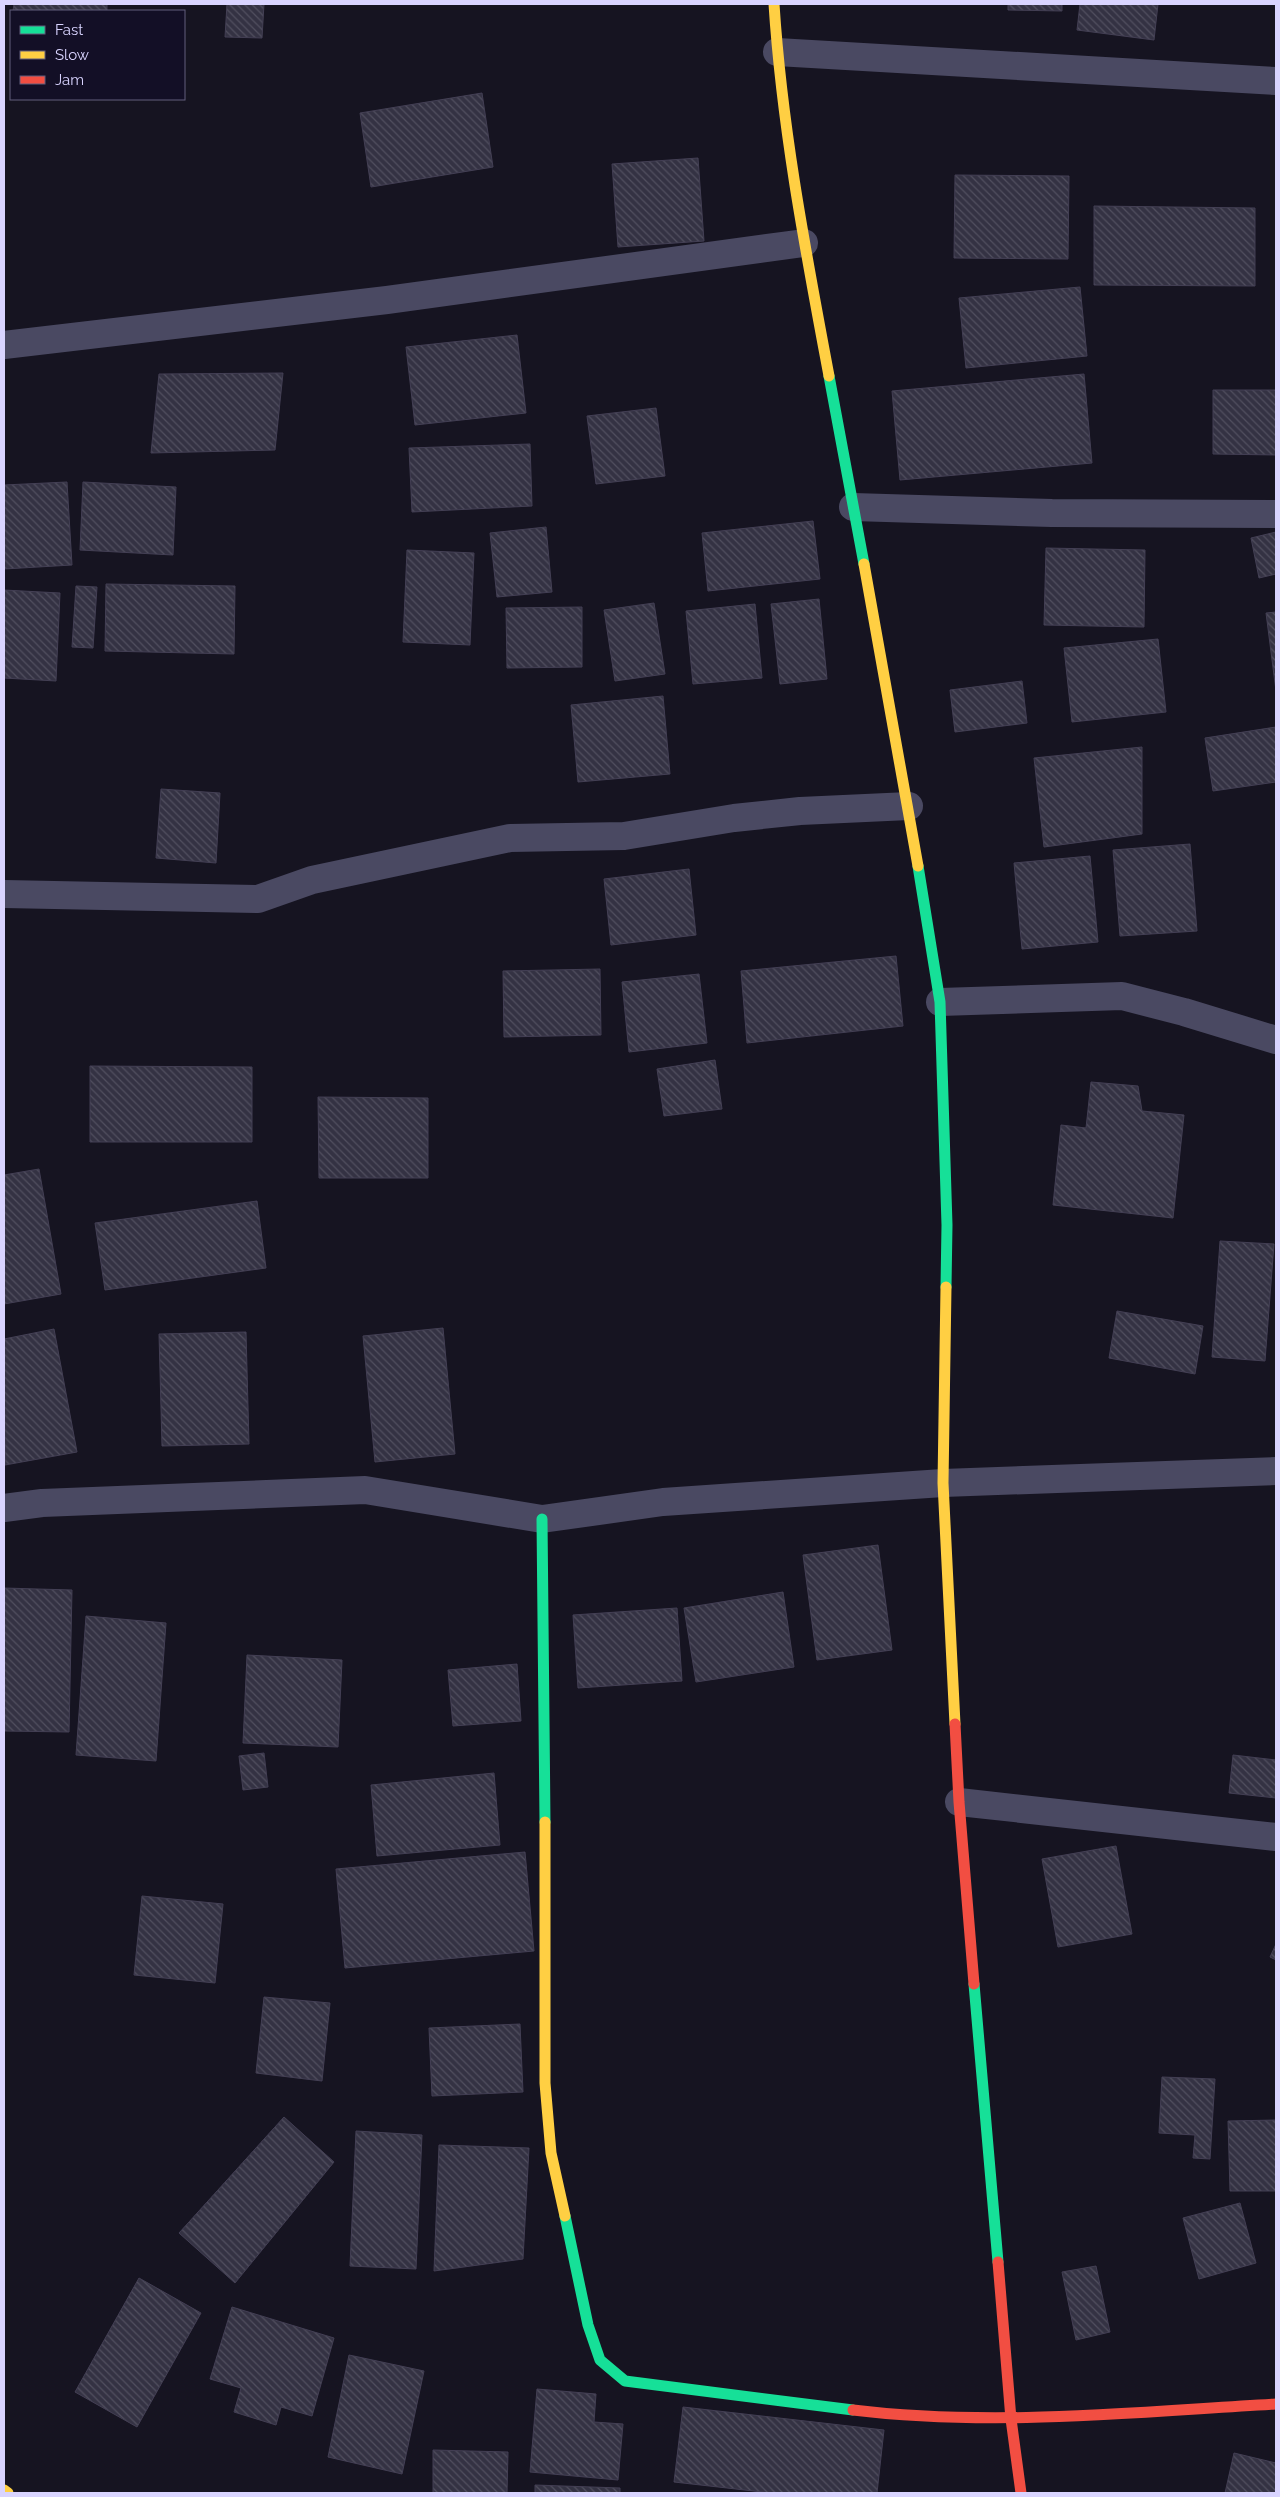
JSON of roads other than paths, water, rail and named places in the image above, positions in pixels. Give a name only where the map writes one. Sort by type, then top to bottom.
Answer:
[{"type":"street","points":[[774,4],[777,52],[804,243],[908,806],[940,1002],[947,1225],[943,1483],[959,1802],[1011,2419],[1021,2493]]},
{"type":"street","points":[[777,52],[1276,82]]},
{"type":"street","points":[[4,345],[377,301],[804,243]]},
{"type":"street","points":[[852,507],[1052,513],[1276,514]]},
{"type":"street","points":[[4,894],[258,899],[312,880],[510,838],[624,836],[762,814],[908,806]]},
{"type":"street","points":[[940,1002],[1122,996],[1184,1012],[1276,1040]]},
{"type":"street","points":[[4,1508],[61,1502],[365,1490],[542,1519],[663,1502],[943,1483],[1276,1471]]},
{"type":"street","points":[[542,1519],[545,2083],[551,2153],[588,2325],[600,2360],[625,2380],[881,2413],[1011,2419],[1276,2404]]},
{"type":"street","points":[[959,1802],[1276,1836]]},
{"type":"street","points":[[4,2490],[8,2493]]}]
